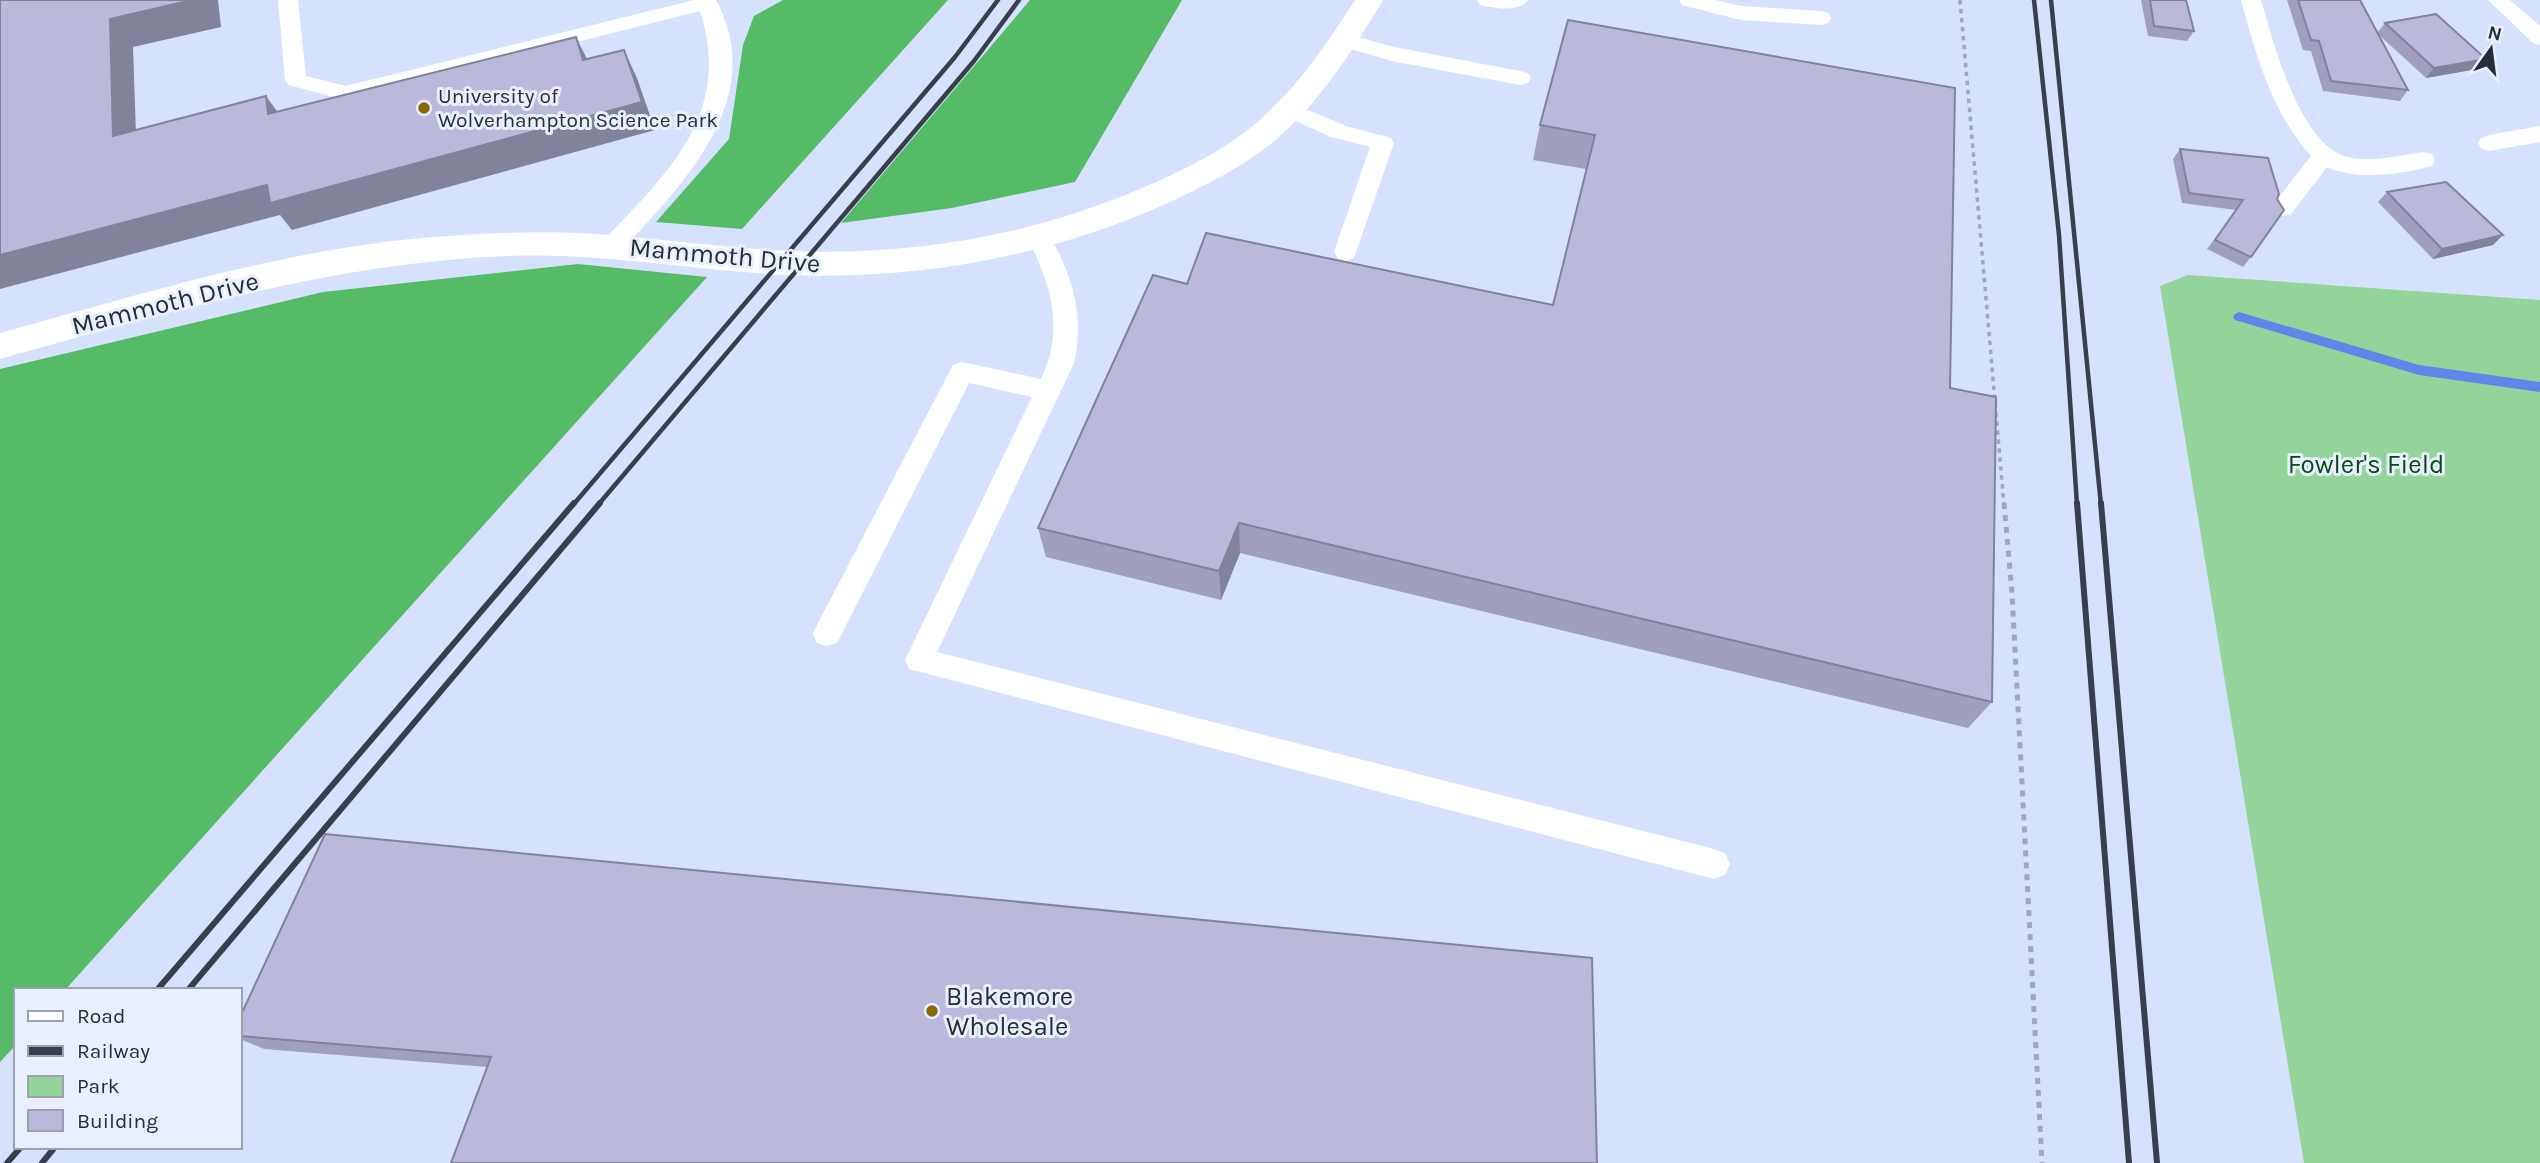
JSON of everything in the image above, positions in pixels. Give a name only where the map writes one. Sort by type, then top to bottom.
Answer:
[{"type":"street","name":"Mammoth Drive","points":[[0,346],[220,287],[341,261],[431,249],[508,243],[613,245],[786,263],[852,265],[933,259],[1010,246],[1138,204],[1212,168],[1268,130],[1320,78],[1369,0]]},
{"type":"lane","points":[[288,0],[296,80],[346,93],[708,3],[720,43],[720,77],[714,112],[682,171],[613,245]]},
{"type":"lane","points":[[1487,0],[1518,0]]},
{"type":"lane","points":[[1689,0],[1741,13],[1821,18]]},
{"type":"lane","points":[[2251,0],[2266,53],[2305,139],[2336,162],[2363,166],[2424,160]]},
{"type":"lane","points":[[2498,0],[2540,38]]},
{"type":"lane","points":[[1344,40],[1392,54],[1520,78]]},
{"type":"lane","points":[[1289,109],[1339,132],[1383,143],[1346,252]]},
{"type":"lane","points":[[2488,143],[2540,134]]},
{"type":"lane","points":[[2283,208],[2324,154]]},
{"type":"lane","points":[[1039,237],[1055,267],[1069,317],[1069,339],[1048,390],[919,660],[1714,864]]},
{"type":"lane","points":[[827,634],[962,372],[1048,390]]},
{"type":"path","points":[[1960,0],[2012,593],[2042,1163]]},
{"type":"green space","points":[[783,0],[948,0],[742,229],[656,222],[729,139],[743,45],[754,16]]},
{"type":"green space","points":[[1030,0],[1182,0],[1075,182],[952,208],[841,223]]},
{"type":"green space","points":[[578,264],[707,277],[67,988],[14,988],[14,1047],[0,1062],[0,369],[323,292]]},
{"type":"green space","name":"Fowler's Field","points":[[2188,275],[2540,300],[2540,1163],[2304,1163],[2160,286]]},
{"type":"building","points":[[0,0],[192,0],[110,19],[113,136],[266,96],[268,114],[576,37],[583,60],[624,50],[642,102],[270,203],[267,185],[0,255]]},
{"type":"building","points":[[2150,0],[2186,0],[2194,31],[2154,26]]},
{"type":"building","points":[[2298,0],[2360,0],[2408,90],[2331,81],[2319,41],[2311,40]]},
{"type":"building","points":[[2436,14],[2486,59],[2434,68],[2385,23]]},
{"type":"building","points":[[1568,20],[1955,88],[1950,388],[1996,397],[1992,702],[1239,523],[1219,571],[1038,528],[1153,275],[1187,284],[1206,233],[1553,305],[1595,135],[1540,125]]},
{"type":"building","points":[[2180,149],[2268,158],[2279,194],[2277,199],[2284,210],[2251,257],[2215,240],[2243,200],[2189,193]]},
{"type":"building","points":[[2446,182],[2503,235],[2442,249],[2387,192]]},
{"type":"building","name":"Blakemore Wholesale","points":[[325,834],[1592,958],[1597,1163],[451,1163],[491,1057],[242,1036],[242,1013]]},
{"type":"waterway","points":[[2239,317],[2419,370],[2540,387]]},
{"type":"railway","points":[[573,505],[955,57],[998,0]]},
{"type":"railway","points":[[598,505],[974,61],[1019,0]]},
{"type":"railway","points":[[2034,0],[2059,235],[2077,505]]},
{"type":"railway","points":[[2051,0],[2101,505]]},
{"type":"railway","points":[[159,988],[574,503]]},
{"type":"railway","points":[[190,988],[600,503]]},
{"type":"railway","points":[[2077,503],[2129,1163]]},
{"type":"railway","points":[[2101,503],[2157,1163]]},
{"type":"railway","points":[[7,1163],[19,1149]]},
{"type":"railway","points":[[42,1163],[53,1149]]},
{"type":"place","name":"University of Wolverhampton Science Park","points":[[424,108]]},
{"type":"place","name":"Blakemore Wholesale","points":[[932,1011]]}]
